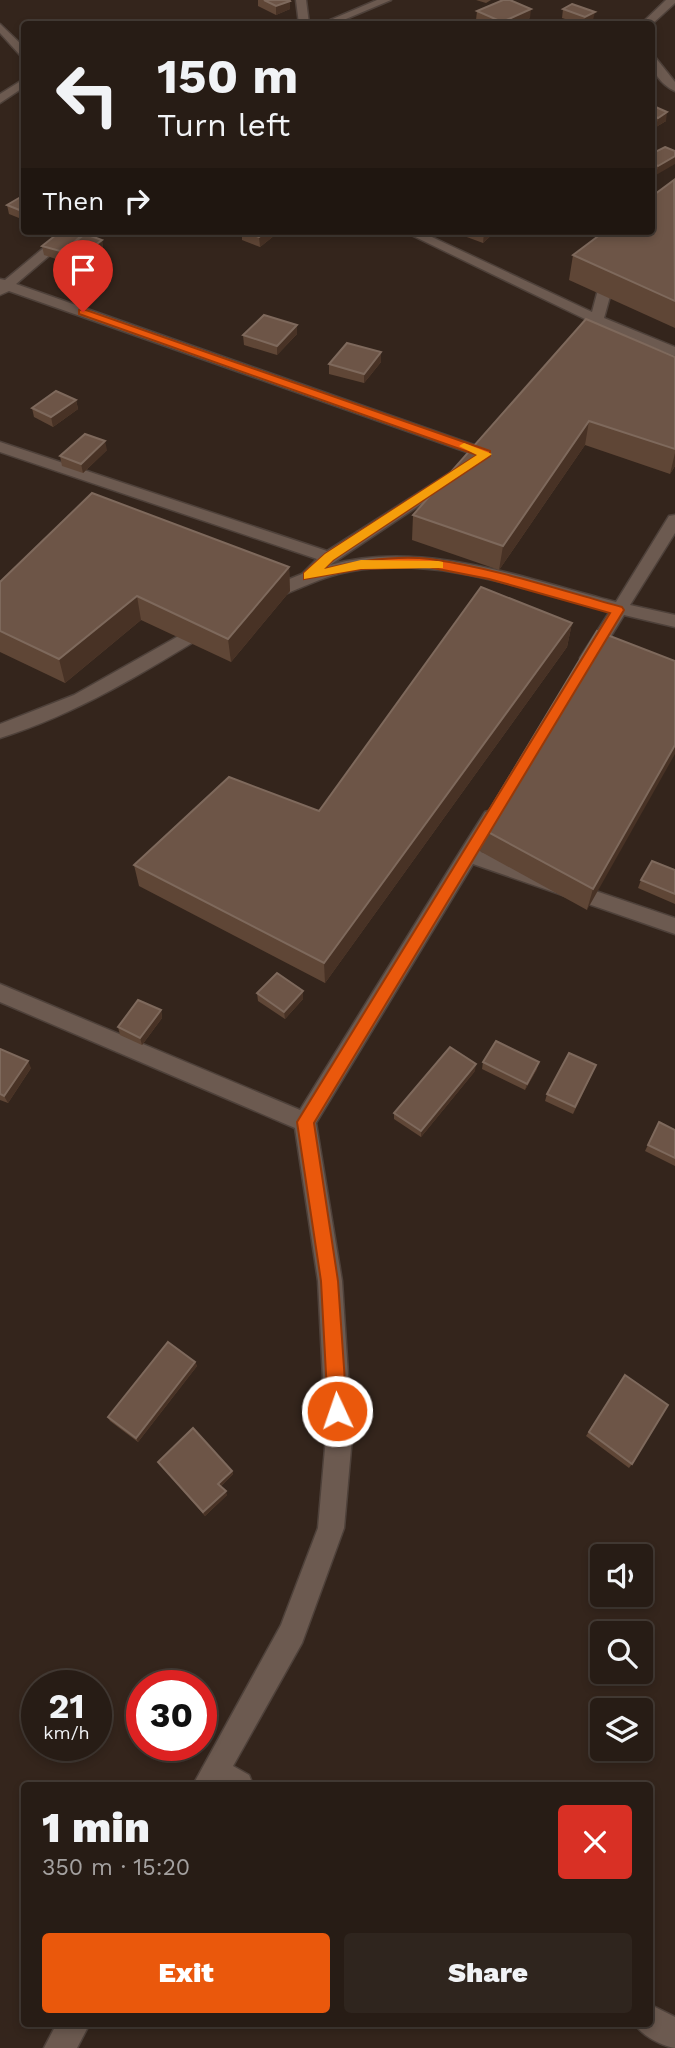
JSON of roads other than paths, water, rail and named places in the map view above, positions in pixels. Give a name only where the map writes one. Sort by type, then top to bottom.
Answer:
[{"type":"street","points":[[301,0],[304,21]]},
{"type":"street","points":[[334,21],[386,0]]},
{"type":"street","points":[[649,21],[672,0]]},
{"type":"street","points":[[0,27],[21,50]]},
{"type":"street","points":[[655,65],[675,88]]},
{"type":"street","points":[[0,100],[21,84]]},
{"type":"street","points":[[2,286],[67,235]]},
{"type":"street","points":[[417,235],[597,320],[675,352]]},
{"type":"street","points":[[565,362],[597,320],[613,260],[609,235]]},
{"type":"street","points":[[2,286],[490,450],[329,557],[309,576]]},
{"type":"street","points":[[0,447],[101,487],[329,557]]},
{"type":"street","points":[[582,669],[675,520]]},
{"type":"street","points":[[251,601],[309,576],[361,565],[428,563],[489,575],[618,610],[675,621]]},
{"type":"street","points":[[0,732],[32,722],[117,680],[218,620]]},
{"type":"street","points":[[220,1780],[292,1633],[331,1528],[339,1437],[330,1294],[305,1122],[504,797]]},
{"type":"street","points":[[468,855],[675,926]]},
{"type":"street","points":[[0,993],[305,1122]]},
{"type":"street","points":[[653,2021],[675,2034]]},
{"type":"street","points":[[60,2048],[72,2027]]}]
